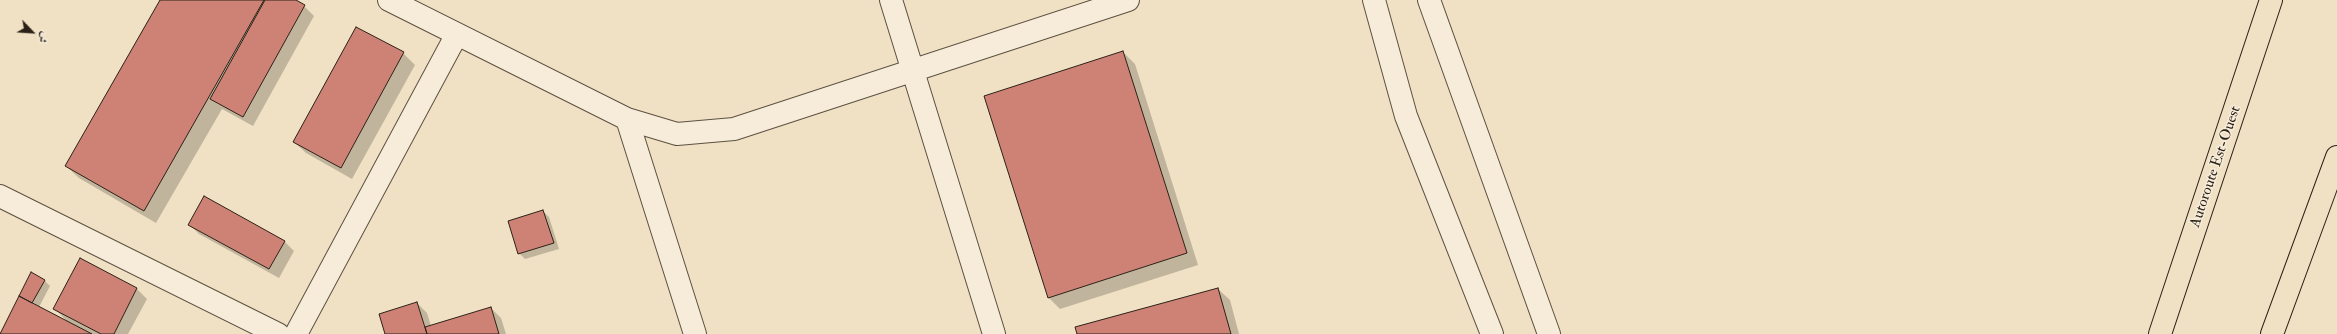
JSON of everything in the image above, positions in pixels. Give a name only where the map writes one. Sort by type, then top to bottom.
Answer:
[{"type":"highway","name":"Autoroute Est-Ouest","points":[[2160,334],[2271,0]]},
{"type":"highway","points":[[2272,334],[2337,157]]},
{"type":"street","points":[[389,0],[627,119],[677,134],[734,129],[913,69],[1128,0]]},
{"type":"street","points":[[891,0],[994,334]]},
{"type":"street","points":[[1374,0],[1406,116],[1492,334]]},
{"type":"street","points":[[1429,0],[1549,334]]},
{"type":"street","points":[[296,334],[457,34]]},
{"type":"street","points":[[627,119],[695,334]]},
{"type":"street","points":[[0,196],[278,334]]},
{"type":"building","points":[[160,0],[264,0],[144,211],[65,166]]},
{"type":"building","points":[[265,0],[296,0],[305,5],[243,117],[210,99]]},
{"type":"building","points":[[356,27],[404,52],[341,168],[293,142]]},
{"type":"building","points":[[1123,51],[1187,253],[1048,298],[984,96]]},
{"type":"building","points":[[204,196],[285,241],[269,269],[188,225]]},
{"type":"building","points":[[543,210],[554,243],[518,254],[508,221]]},
{"type":"building","points":[[80,258],[137,288],[114,334],[101,334],[53,309]]},
{"type":"building","points":[[31,272],[45,280],[32,303],[19,296]]},
{"type":"building","points":[[1218,288],[1231,334],[1077,334],[1075,327]]},
{"type":"building","points":[[19,296],[92,334],[0,334]]},
{"type":"building","points":[[417,302],[427,334],[385,334],[379,314]]},
{"type":"building","points":[[491,307],[499,334],[427,334],[425,327]]}]
